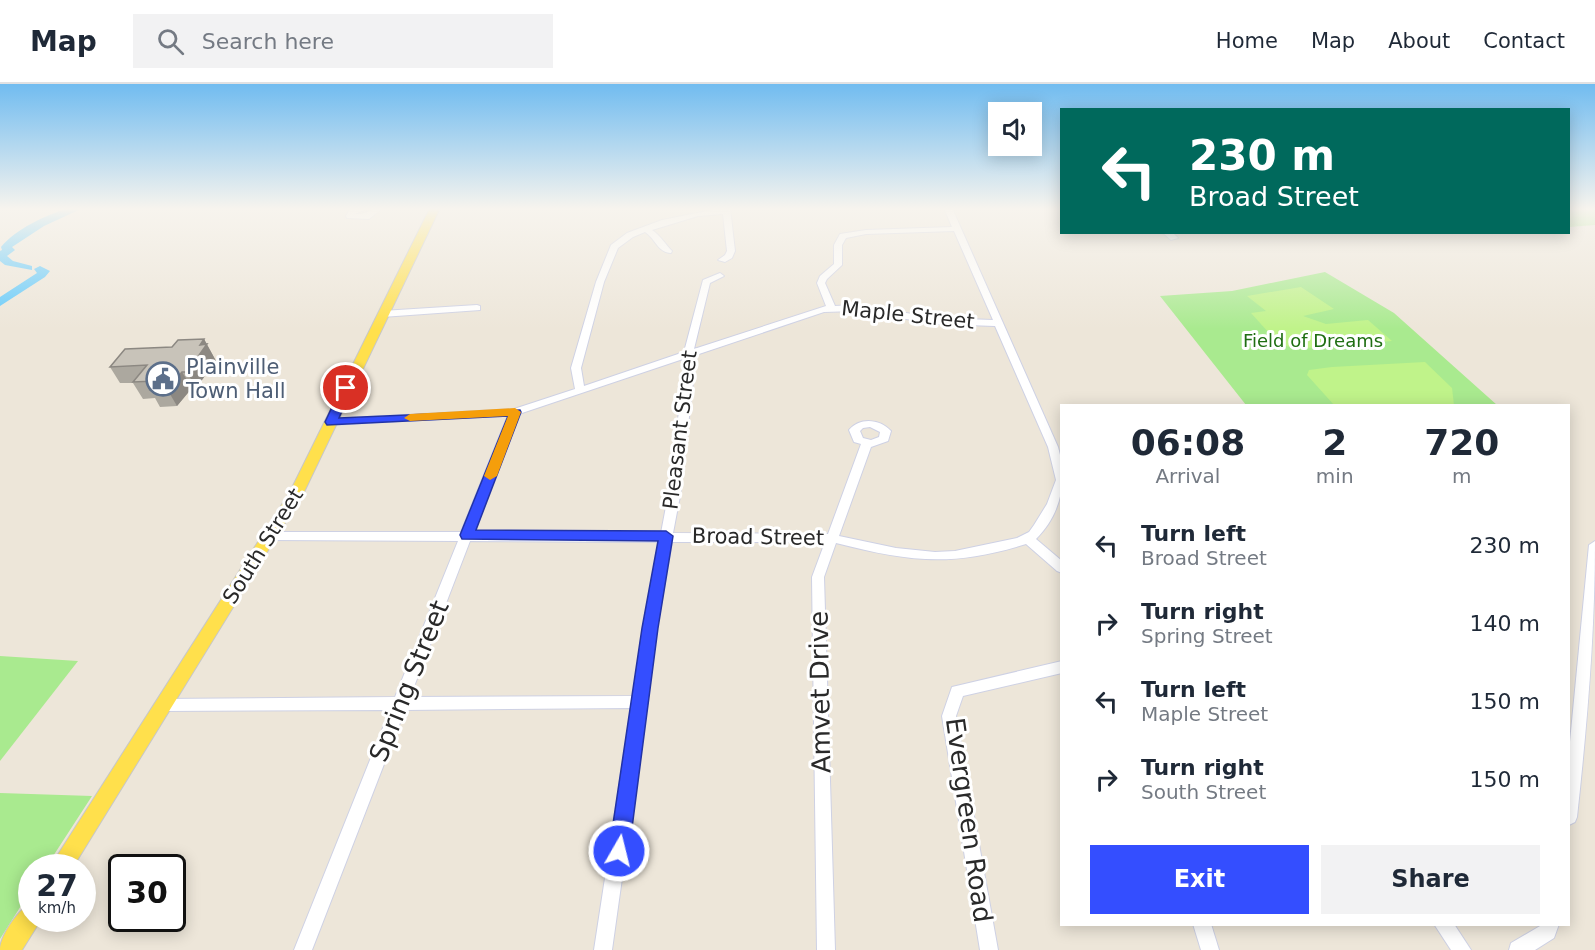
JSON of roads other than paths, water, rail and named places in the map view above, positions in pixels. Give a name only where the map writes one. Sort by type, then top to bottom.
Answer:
[{"type":"main road","name":"South Street","points":[[69,854],[270,536],[301,483],[415,248]]},
{"type":"main road","points":[[9,950],[20,932]]},
{"type":"street","points":[[580,392],[576,368],[610,253],[614,248]]},
{"type":"street","points":[[664,248],[668,251]]},
{"type":"street","points":[[722,260],[729,256],[731,248]]},
{"type":"street","points":[[831,308],[821,283],[823,278],[838,265],[838,248]]},
{"type":"street","points":[[965,248],[1053,447],[1060,473]]},
{"type":"street","name":"Pleasant Street","points":[[603,950],[639,702],[674,495],[689,374],[688,355],[706,282],[720,276]]},
{"type":"street","points":[[382,314],[477,308]]},
{"type":"street","name":"Maple Street","points":[[331,422],[515,412],[580,392],[808,313],[831,308],[864,309],[938,321],[998,323]]},
{"type":"street","name":"Spring Street","points":[[303,950],[515,412]]},
{"type":"street","name":"Amvet Drive","points":[[826,950],[818,577],[867,443]]},
{"type":"street","points":[[1060,485],[1051,510],[1028,539],[1060,566]]},
{"type":"street","name":"Broad Street","points":[[270,536],[832,538],[877,549],[941,558],[975,554],[1028,539]]},
{"type":"street","points":[[1570,808],[1580,724],[1595,545]]},
{"type":"street","name":"Evergreen Road","points":[[989,950],[949,716],[957,691],[1060,667]]},
{"type":"street","points":[[162,705],[639,702]]},
{"type":"street","points":[[1203,926],[1210,950]]},
{"type":"street","points":[[1444,926],[1462,950]]},
{"type":"street","points":[[1518,950],[1548,932],[1550,926]]},
{"type":"waterway","points":[[7,248],[9,250],[0,256],[9,263],[28,268]]},
{"type":"waterway","points":[[0,302],[41,275],[44,271],[40,269]]},
{"type":"place","name":"Plainville Town Hall","points":[[163,379]]},
{"type":"park label","name":"Field of Dreams","points":[[1313,340]]}]
